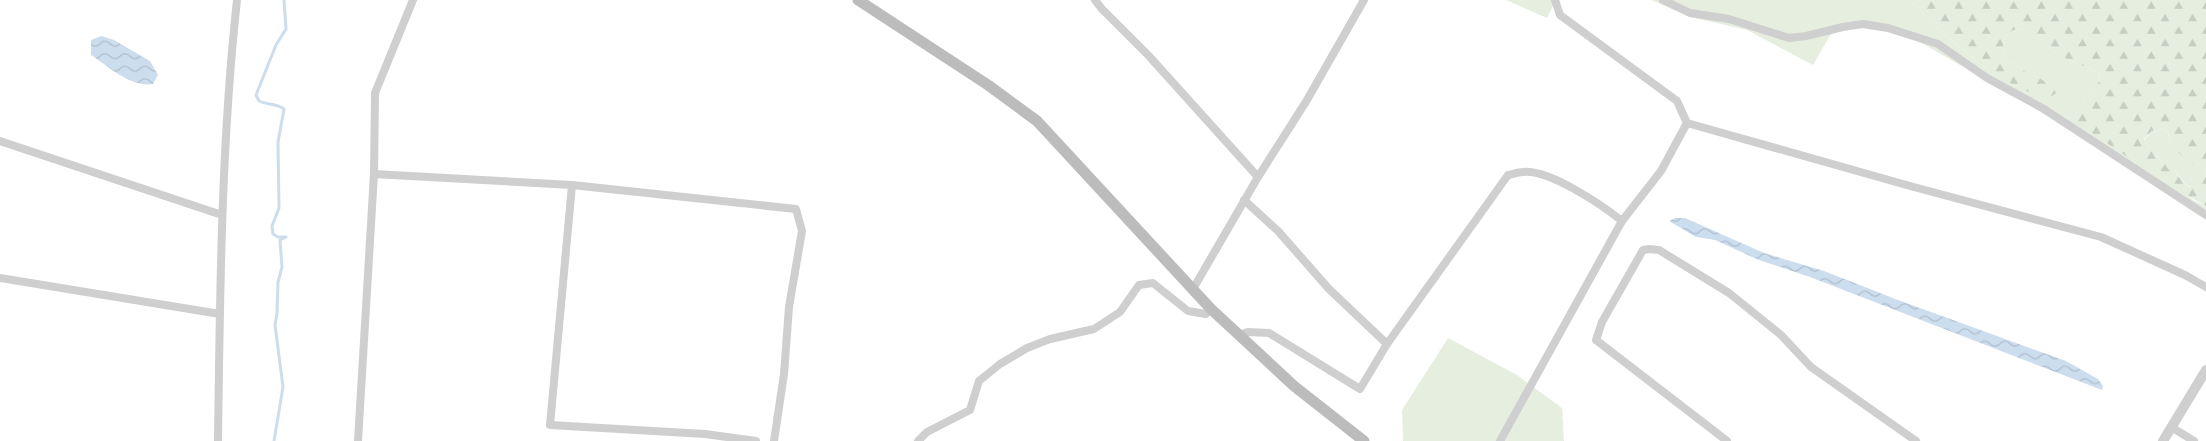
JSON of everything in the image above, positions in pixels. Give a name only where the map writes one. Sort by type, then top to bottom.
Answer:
[{"type":"main road","points":[[858,0],[988,85],[1037,121],[1211,309],[1294,386],[1364,441]]},
{"type":"street","points":[[218,441],[222,215],[228,93],[237,0]]},
{"type":"street","points":[[358,441],[374,174],[375,93],[413,0]]},
{"type":"street","points":[[1095,0],[1102,10],[1148,54],[1258,177]]},
{"type":"street","points":[[1193,289],[1244,200],[1307,100],[1364,0]]},
{"type":"street","points":[[1555,0],[1560,15],[1678,101],[1687,123]]},
{"type":"street","points":[[1663,0],[1690,13],[1729,19],[1790,38],[1806,36],[1843,26],[1863,24],[1888,28],[1938,44],[1987,78],[2044,109],[2206,215]]},
{"type":"street","points":[[1500,441],[1622,221],[1661,171],[1687,123]]},
{"type":"street","points":[[1687,123],[2100,237],[2185,275],[2206,287]]},
{"type":"street","points":[[0,141],[222,215]]},
{"type":"street","points":[[1239,335],[1248,332],[1269,333],[1360,389],[1387,344],[1508,175],[1525,171],[1559,181],[1606,208],[1622,221]]},
{"type":"street","points":[[374,174],[572,185],[796,209],[802,231],[790,307],[784,374],[774,441]]},
{"type":"street","points":[[572,185],[550,425],[705,434],[756,441]]},
{"type":"street","points":[[1244,200],[1278,231],[1329,289],[1387,344]]},
{"type":"street","points":[[1727,441],[1596,340],[1602,322],[1643,250],[1659,250],[1729,293],[1781,335],[1811,367],[1916,441]]},
{"type":"street","points":[[0,278],[220,314]]},
{"type":"street","points":[[918,441],[927,432],[970,410],[980,381],[1000,364],[1026,348],[1050,339],[1094,328],[1120,312],[1139,285],[1154,283],[1188,311],[1206,314],[1211,309]]},
{"type":"street","points":[[2163,441],[2206,370]]},
{"type":"street","points":[[2171,427],[2194,441]]},
{"type":"street","points":[[1711,441],[1716,433]]},
{"type":"green space","points":[[1506,0],[1556,0],[1547,18]]},
{"type":"green space","points":[[1651,0],[1910,0],[1938,29],[1984,67],[2052,85],[2005,60],[2003,47],[2007,36],[2016,30],[2030,30],[2056,53],[2099,73],[2100,81],[2082,100],[2193,200],[2206,206],[2206,220],[2036,109],[1913,38],[1873,25],[1836,25],[1813,65],[1747,30],[1690,17]]},
{"type":"green space","points":[[1910,0],[2206,0],[2206,174],[2206,206],[2164,182],[2076,122],[2072,114],[2100,81],[2099,73],[2056,53],[2029,30],[2022,29],[2010,32],[2004,41],[2003,53],[2005,60],[2052,85],[2056,93],[2049,98],[2020,89],[1984,67],[1938,29]],"holes":[[[2163,129],[2168,132],[2170,143],[2190,165],[2201,163],[2206,174],[2201,185],[2191,187],[2184,183],[2173,169],[2162,163],[2144,139],[2152,131]]]},
{"type":"green space","points":[[2163,129],[2168,132],[2170,143],[2201,163],[2206,174],[2202,185],[2191,187],[2184,183],[2173,169],[2162,163],[2146,144],[2144,140],[2152,131]]},
{"type":"green space","points":[[1448,338],[1517,375],[1562,408],[1564,441],[1403,441],[1402,410]]},
{"type":"water","points":[[101,36],[114,40],[150,61],[158,75],[153,84],[136,83],[112,70],[91,55],[91,40]]},
{"type":"water","points":[[1675,218],[1685,218],[1764,253],[1824,271],[2066,361],[2098,379],[2103,386],[2102,390],[1810,277],[1759,260],[1715,240],[1696,237],[1669,221]]},
{"type":"waterway","points":[[274,441],[283,387],[275,325],[278,282],[282,267],[280,240],[286,237],[278,237],[273,234],[272,226],[279,208],[278,142],[284,109],[259,101],[256,95],[276,45],[286,29],[284,0]]}]
